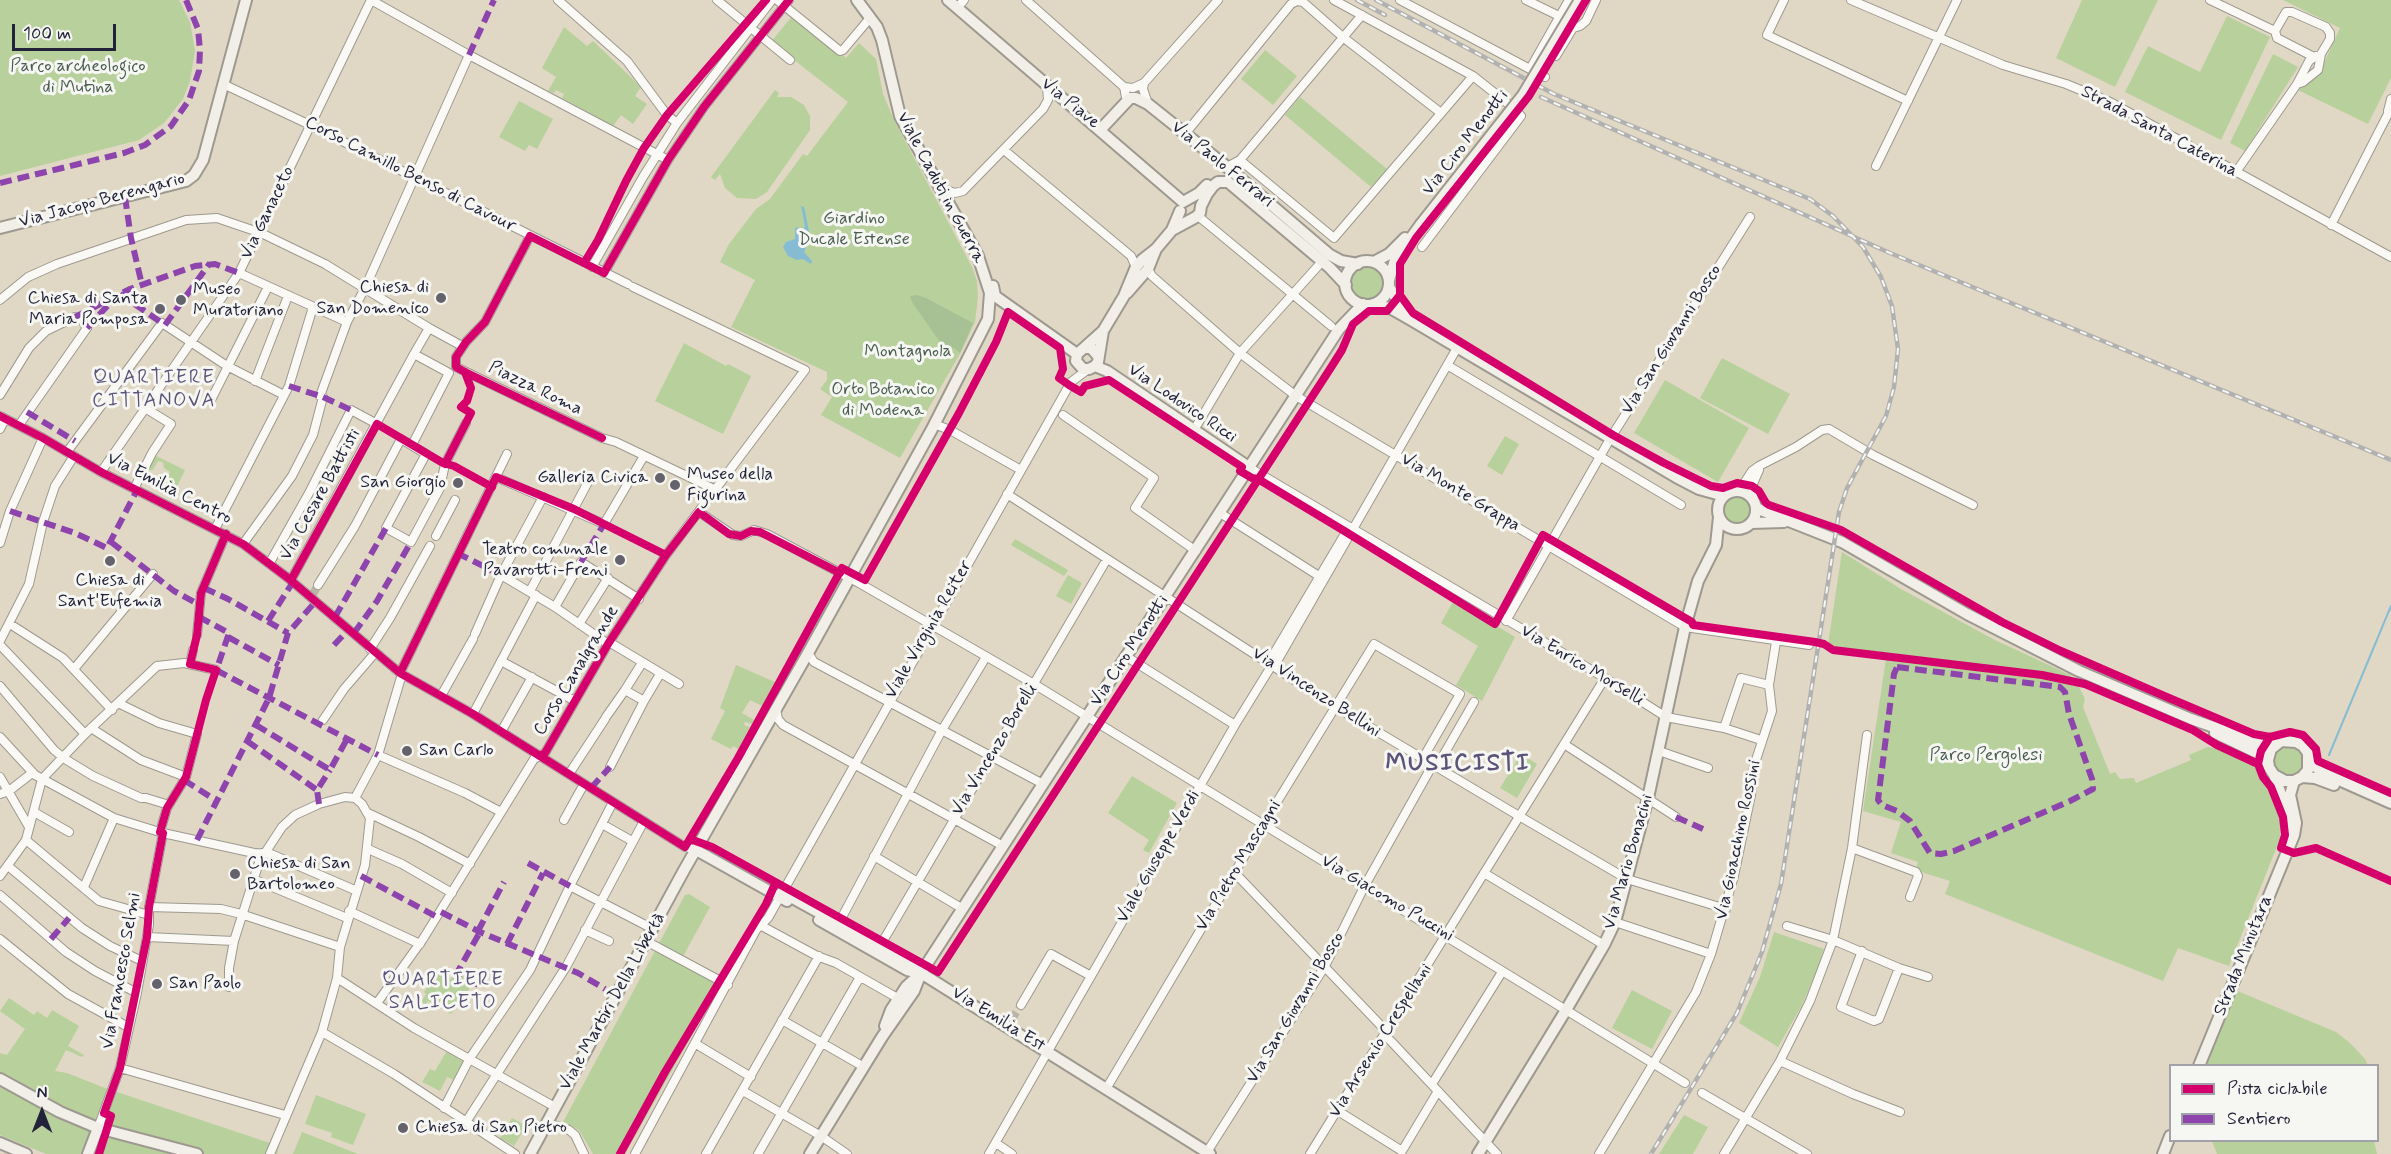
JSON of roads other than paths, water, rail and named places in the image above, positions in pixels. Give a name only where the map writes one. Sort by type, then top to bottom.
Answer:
[{"type":"main road","points":[[223,84],[246,0]]},
{"type":"main road","name":"Viale Caduti in Guerra","points":[[691,848],[776,710],[934,424],[988,319],[990,293],[978,256],[900,116],[882,40],[877,27],[857,0]]},
{"type":"main road","name":"Via Piave","points":[[948,0],[961,4],[1047,86],[1101,129],[1185,204]]},
{"type":"main road","name":"Via Ciro Menotti","points":[[1389,283],[1395,260],[1523,96],[1580,0]]},
{"type":"main road","name":"Via Jacopo Berengario","points":[[0,228],[186,181],[200,168],[223,84]]},
{"type":"main road","points":[[1101,129],[1132,100]]},
{"type":"main road","name":"Via Paolo Ferrari","points":[[1132,100],[1148,104],[1227,167],[1334,258],[1358,264]]},
{"type":"main road","name":"Via Paolo Ferrari","points":[[1185,204],[1216,176],[1227,175],[1290,226],[1306,235]]},
{"type":"main road","name":"Via Paolo Ferrari","points":[[1197,214],[1213,186],[1218,182],[1228,182],[1330,268],[1347,290]]},
{"type":"main road","points":[[1094,364],[1103,332],[1124,296],[1139,263],[1156,249],[1172,230],[1185,204],[1197,201],[1197,214]]},
{"type":"main road","points":[[1185,204],[1185,218],[1197,214]]},
{"type":"main road","points":[[1172,230],[1197,214]]},
{"type":"main road","name":"Via Ciro Menotti","points":[[1374,262],[1389,254],[1421,224]]},
{"type":"main road","points":[[978,256],[987,271],[995,296],[1079,354]]},
{"type":"main road","points":[[1411,320],[1389,283],[1384,269],[1374,262],[1358,264],[1350,270],[1347,290],[1355,301],[1390,308],[1610,439],[1699,489],[1724,496],[1739,491],[1746,493],[1755,505],[1787,522],[1842,543],[1967,614],[2068,665],[2192,719],[2259,743],[2275,745],[2287,740],[2296,742],[2305,748],[2309,759],[2321,772],[2391,805]]},
{"type":"main road","points":[[1368,304],[1382,299],[1389,283]]},
{"type":"main road","name":"Via Ciro Menotti","points":[[810,1154],[902,1001],[914,991],[921,973],[1296,396],[1347,309],[1347,290]]},
{"type":"main road","name":"Via Ciro Menotti","points":[[1335,328],[1368,304]]},
{"type":"main road","points":[[1079,354],[1103,332]]},
{"type":"main road","points":[[1079,354],[1091,348],[1094,364]]},
{"type":"main road","points":[[1079,354],[1080,367],[1094,364]]},
{"type":"main road","name":"Via Lodovico Ricci","points":[[1094,364],[1250,468]]},
{"type":"main road","points":[[1699,489],[1725,525],[1733,529],[1745,528],[1751,523],[1755,505]]},
{"type":"main road","points":[[1718,515],[1719,504],[1724,496]]},
{"type":"main road","name":"Via Mario Bonacini","points":[[1716,545],[1718,515]]},
{"type":"main road","points":[[1751,523],[1787,522]]},
{"type":"main road","name":"Via Mario Bonacini","points":[[1478,1154],[1566,1010],[1615,922],[1648,798],[1685,627],[1698,580],[1716,545],[1733,529]]},
{"type":"main road","points":[[2192,719],[2257,753],[2279,779],[2323,780],[2391,805]]},
{"type":"main road","points":[[2271,771],[2270,753],[2275,745]]},
{"type":"main road","points":[[2298,779],[2308,770],[2309,759]]},
{"type":"main road","name":"Strada Minutara","points":[[2271,771],[2287,811],[2290,847]]},
{"type":"main road","name":"Strada Minutara","points":[[2199,1064],[2290,847],[2296,823],[2290,795],[2298,779]]},
{"type":"main road","name":"Via Emilia Est","points":[[691,848],[781,894],[908,970],[921,973],[1010,1023],[1048,1051],[1204,1152]]},
{"type":"main road","name":"Viale Martiri Della Libertà","points":[[530,1154],[653,929],[691,848]]},
{"type":"main road","points":[[0,1079],[60,1112],[98,1128],[197,1154]]},
{"type":"main road","points":[[88,1154],[98,1128]]},
{"type":"main road","points":[[2163,1154],[2169,1139]]},
{"type":"main road","points":[[0,1143],[26,1154]]},
{"type":"street","points":[[371,0],[469,55],[668,160]]},
{"type":"street","name":"Via Ganaceto","points":[[101,472],[239,273],[371,0]]},
{"type":"street","points":[[558,0],[627,61],[667,115],[677,123]]},
{"type":"street","points":[[717,0],[790,60]]},
{"type":"street","points":[[592,267],[677,123],[772,0]]},
{"type":"street","points":[[777,0],[787,3],[840,51],[870,18]]},
{"type":"street","points":[[1026,0],[1124,87],[1132,100]]},
{"type":"street","points":[[1124,87],[1133,88],[1144,83],[1218,0]]},
{"type":"street","points":[[1334,0],[1473,76],[1521,116],[1422,247]]},
{"type":"street","points":[[1400,0],[1545,77]]},
{"type":"street","points":[[1526,0],[1572,28]]},
{"type":"street","points":[[1530,69],[1569,0]]},
{"type":"street","points":[[1542,49],[1556,56],[1572,28],[1586,21],[1596,0]]},
{"type":"street","points":[[1784,0],[1767,35],[1908,101]]},
{"type":"street","name":"Strada Santa Caterina","points":[[1851,0],[2003,65],[2091,94],[2391,257]]},
{"type":"street","points":[[1876,166],[1957,0]]},
{"type":"street","points":[[2210,0],[2227,4],[2275,32],[2277,38],[2318,55]]},
{"type":"street","points":[[1185,134],[1292,4],[1297,1],[1303,2],[1344,38],[1441,113]]},
{"type":"street","points":[[604,273],[668,160],[704,107],[787,3]]},
{"type":"street","points":[[2236,172],[2297,84],[2306,66],[2330,39],[2326,27],[2292,12],[2286,12],[2275,32]]},
{"type":"street","points":[[1227,167],[1240,160],[1362,15]]},
{"type":"street","points":[[243,544],[269,511],[313,435],[322,397],[346,322],[365,288],[469,55]]},
{"type":"street","points":[[2297,84],[2318,70],[2318,55]]},
{"type":"street","points":[[1240,160],[1334,238],[1473,76]]},
{"type":"street","points":[[1144,83],[1143,89],[1148,104]]},
{"type":"street","name":"Corso Camillo Benso di Cavour","points":[[223,84],[805,370]]},
{"type":"street","points":[[939,187],[951,193],[960,193],[1043,109],[1048,100],[1047,86]]},
{"type":"street","points":[[2331,225],[2390,110],[2391,99]]},
{"type":"street","name":"Via Monte Grappa","points":[[1005,150],[1139,263],[1240,353],[1296,396],[1685,627]]},
{"type":"street","points":[[1197,214],[1335,328]]},
{"type":"street","points":[[0,300],[19,283],[36,273],[131,238],[186,220],[204,217],[227,220],[258,232],[325,264],[462,346]]},
{"type":"street","name":"Via San Giovanni Bosco","points":[[1506,621],[1610,439],[1750,217]]},
{"type":"street","points":[[412,445],[453,370],[462,346],[485,322],[530,236]]},
{"type":"street","points":[[1194,430],[1240,353],[1317,266]]},
{"type":"street","points":[[239,273],[346,322]]},
{"type":"street","points":[[211,400],[268,287]]},
{"type":"street","points":[[255,381],[288,296]]},
{"type":"street","points":[[215,529],[290,386],[313,307]]},
{"type":"street","points":[[0,395],[29,348],[46,331],[75,316],[82,320],[87,328],[19,425]]},
{"type":"street","points":[[186,777],[141,760],[88,731],[0,643],[29,584],[43,522],[55,486],[70,454],[162,323],[227,366],[284,394]]},
{"type":"street","name":"Via Cesare Battisti","points":[[291,580],[429,328]]},
{"type":"street","name":"Viale Giuseppe Verdi","points":[[989,1154],[1235,725],[1272,665],[1270,660],[1322,578],[1346,532],[1352,529],[1457,348]]},
{"type":"street","name":"Piazza Roma","points":[[414,354],[624,446],[716,490]]},
{"type":"street","points":[[1071,382],[1079,354]]},
{"type":"street","name":"Viale Virginia Reiter","points":[[635,1154],[761,923],[768,918],[888,701],[1071,382],[1094,364]]},
{"type":"street","points":[[1447,365],[1681,505]]},
{"type":"street","name":"Corso Canalgrande","points":[[377,1003],[420,944],[534,759],[544,753],[609,643],[666,555],[805,370]]},
{"type":"street","points":[[134,489],[152,453],[171,424],[145,408]]},
{"type":"street","points":[[269,564],[309,494],[351,410],[376,424]]},
{"type":"street","points":[[1063,416],[1154,478],[1135,508],[1196,551]]},
{"type":"street","points":[[0,429],[2,418]]},
{"type":"street","name":"Via Emilia Centro","points":[[2,418],[43,438],[101,472],[243,544],[312,595],[373,651],[401,673],[691,848]]},
{"type":"street","points":[[318,585],[355,526],[402,439],[426,454],[386,528],[411,542],[440,488],[445,464],[466,423]]},
{"type":"street","points":[[934,424],[950,430],[1021,470]]},
{"type":"street","points":[[1739,491],[1752,471],[1762,464],[1796,447],[1822,430],[1829,429],[1873,455],[1972,505]]},
{"type":"street","points":[[0,543],[10,511],[43,438]]},
{"type":"street","points":[[355,798],[378,755],[401,673],[457,553],[507,454]]},
{"type":"street","points":[[496,477],[604,524],[644,456]]},
{"type":"street","points":[[1755,505],[1752,486],[1762,464]]},
{"type":"street","name":"Via Enrico Morselli","points":[[1250,468],[1605,678],[1666,717]]},
{"type":"street","points":[[472,714],[501,662],[588,482]]},
{"type":"street","name":"Via Vincenzo Bellini","points":[[1007,494],[1336,707],[1422,760],[1627,879],[1726,909]]},
{"type":"street","points":[[441,696],[474,637],[501,575],[543,497]]},
{"type":"street","points":[[436,536],[455,500]]},
{"type":"street","name":"Via Giacomo Puccini","points":[[699,512],[729,534],[741,536],[751,531],[760,532],[849,578],[1034,684],[1447,935],[1502,972],[1685,1083]]},
{"type":"street","points":[[1220,513],[1322,578]]},
{"type":"street","points":[[197,635],[201,593],[226,534]]},
{"type":"street","points":[[323,720],[373,651],[430,546]]},
{"type":"street","name":"Via Vincenzo Borelli","points":[[883,941],[1107,560]]},
{"type":"street","points":[[555,607],[581,562],[639,599]]},
{"type":"street","points":[[74,669],[153,574]]},
{"type":"street","points":[[501,575],[679,684]]},
{"type":"street","points":[[579,624],[608,578]]},
{"type":"street","points":[[10,624],[33,636],[115,706]]},
{"type":"street","points":[[1685,627],[1809,645]]},
{"type":"street","name":"Via Gioacchino Rossini","points":[[1599,1154],[1696,992],[1711,954],[1726,909],[1742,843],[1754,766],[1772,711],[1769,685],[1776,642]]},
{"type":"street","name":"Via Pietro Mascagni","points":[[1106,1089],[1264,823],[1374,644],[1461,694],[1422,760]]},
{"type":"street","points":[[190,664],[194,650]]},
{"type":"street","points":[[808,653],[814,662],[1043,784]]},
{"type":"street","points":[[841,919],[942,730],[986,657]]},
{"type":"street","points":[[1127,657],[1235,725]]},
{"type":"street","points":[[501,662],[575,701]]},
{"type":"street","points":[[569,774],[642,663]]},
{"type":"street","points":[[0,876],[26,840],[42,779],[61,756],[157,666],[190,664],[216,670]]},
{"type":"street","points":[[610,766],[660,674]]},
{"type":"street","points":[[501,732],[532,677]]},
{"type":"street","name":"Via Arsenio Crespellani","points":[[1310,1154],[1605,678]]},
{"type":"street","points":[[1724,728],[1741,678],[1769,685]]},
{"type":"street","points":[[0,686],[61,756],[93,776],[141,798],[169,805]]},
{"type":"street","points":[[625,690],[644,701]]},
{"type":"street","name":"Via San Giovanni Bosco","points":[[1204,1152],[1325,966],[1364,886],[1474,702]]},
{"type":"street","name":"Via Francesco Selmi","points":[[98,1128],[120,1068],[137,993],[161,832],[169,805],[186,777],[197,734],[159,723],[115,706]]},
{"type":"street","points":[[776,710],[778,719],[783,725],[1003,846]]},
{"type":"street","points":[[1666,717],[1724,728],[1761,740]]},
{"type":"street","points":[[1724,1154],[1780,1061],[1810,1000],[1833,940],[1852,849],[1867,735]]},
{"type":"street","points":[[0,737],[32,773],[114,818],[161,832],[271,854],[357,891]]},
{"type":"street","points":[[1564,744],[1676,817]]},
{"type":"street","points":[[1659,751],[1708,768]]},
{"type":"street","points":[[378,755],[465,793],[501,812]]},
{"type":"street","points":[[0,794],[9,791],[32,773]]},
{"type":"street","points":[[0,777],[29,827]]},
{"type":"street","points":[[564,820],[584,784]]},
{"type":"street","points":[[229,987],[229,968],[234,941],[253,879],[263,853],[282,827],[295,815],[318,804],[345,797],[355,798],[368,813],[470,864]]},
{"type":"street","points":[[444,1108],[470,1058],[530,970],[614,802]]},
{"type":"street","points":[[34,812],[69,832]]},
{"type":"street","points":[[270,1154],[322,1032],[337,978],[340,947],[348,915],[368,849],[371,824],[368,813]]},
{"type":"street","points":[[84,887],[114,818]]},
{"type":"street","points":[[466,1122],[566,967],[644,821]]},
{"type":"street","points":[[602,824],[632,841]]},
{"type":"street","points":[[26,840],[99,901],[149,911],[221,909],[340,947]]},
{"type":"street","points":[[368,849],[402,864],[452,893]]},
{"type":"street","points":[[1852,849],[1916,872],[1918,876],[1910,897]]},
{"type":"street","points":[[874,856],[963,909]]},
{"type":"street","points":[[8,866],[82,928],[110,946],[142,961]]},
{"type":"street","points":[[1235,873],[1387,1032],[1388,1038],[1497,1154]]},
{"type":"street","points":[[1484,873],[1604,945]]},
{"type":"street","points":[[253,879],[420,944]]},
{"type":"street","points":[[570,886],[653,929]]},
{"type":"street","points":[[0,895],[66,952],[95,971],[137,993]]},
{"type":"street","points":[[1615,922],[1711,954]]},
{"type":"street","points":[[761,923],[902,1001]]},
{"type":"street","points":[[1787,926],[1833,940],[1899,968],[1928,977]]},
{"type":"street","points":[[585,930],[609,941]]},
{"type":"street","points":[[147,937],[234,941]]},
{"type":"street","points":[[0,939],[68,994],[128,1027]]},
{"type":"street","points":[[646,940],[728,985]]},
{"type":"street","points":[[1862,951],[1840,1007],[1874,1020],[1879,1018],[1899,968]]},
{"type":"street","points":[[1022,1005],[1051,954],[1091,976]]},
{"type":"street","points":[[706,1154],[819,956]]},
{"type":"street","points":[[1338,1111],[1402,1151],[1435,1088],[1502,972]]},
{"type":"street","points":[[758,1154],[860,977]]},
{"type":"street","points":[[337,978],[414,1028],[555,1107]]},
{"type":"street","points":[[782,1020],[864,1067]]},
{"type":"street","points":[[322,1032],[394,1074],[515,1154]]},
{"type":"street","points":[[696,1044],[751,1077]]},
{"type":"street","points":[[1780,1061],[1853,1094],[1900,1112]]},
{"type":"street","points":[[120,1068],[285,1115]]},
{"type":"street","points":[[743,1091],[821,1136],[847,1154]]},
{"type":"street","points":[[1702,1093],[1804,1153]]},
{"type":"street","points":[[541,1133],[554,1125],[569,1130],[578,1139],[584,1154]]},
{"type":"street","points":[[996,1143],[1012,1154]]},
{"type":"water","points":[[801,206],[804,207],[809,231],[809,241],[804,252],[812,261],[811,264],[803,259],[797,260],[788,256],[783,247],[786,242],[795,239],[797,227],[803,230],[805,226]]},
{"type":"waterway","points":[[2329,755],[2391,606]]},
{"type":"tunnel","points":[[313,594],[318,585]]},
{"type":"tunnel","points":[[1012,1019],[1021,1005]]},
{"type":"railway","points":[[1357,0],[1385,15]]},
{"type":"railway","points":[[1376,0],[1554,94],[1810,199],[1833,216],[1863,247],[1881,277],[1892,306],[1898,349],[1894,387],[1886,416],[1847,488],[1839,512],[1781,884],[1762,952],[1737,1013],[1651,1154]]},
{"type":"railway","points":[[1541,97],[1890,253],[2391,460]]},
{"type":"place","name":"Chiesa di San Domenico","points":[[441,298]]},
{"type":"place","name":"Museo Muratoriano","points":[[181,300]]},
{"type":"place","name":"Chiesa di Santa Maria Pomposa","points":[[160,309]]},
{"type":"place","name":"Galleria Civica","points":[[660,478]]},
{"type":"place","name":"San Giorgio","points":[[458,483]]},
{"type":"place","name":"Museo della Figurina","points":[[675,485]]},
{"type":"place","name":"Teatro comunale Pavarotti-Freni","points":[[620,560]]},
{"type":"place","name":"Chiesa di Sant'Eufemia","points":[[110,561]]},
{"type":"place","name":"San Carlo","points":[[407,751]]},
{"type":"place","name":"Chiesa di San Bartolomeo","points":[[235,874]]},
{"type":"place","name":"San Paolo","points":[[157,984]]},
{"type":"place","name":"Chiesa di San Pietro","points":[[403,1128]]},
{"type":"district","name":"QUARTIERE CITTANOVA","points":[[154,390]]},
{"type":"district","name":"MUSICISTI","points":[[1458,765]]},
{"type":"district","name":"QUARTIERE SALICETO","points":[[443,992]]},
{"type":"park label","name":"Parco archeologico di Mutina","points":[[78,77]]},
{"type":"park label","name":"Giardino Ducale Estense","points":[[854,229]]},
{"type":"park label","name":"Montagnola","points":[[908,352]]},
{"type":"park label","name":"Orto Botanico di Modena","points":[[883,400]]},
{"type":"park label","name":"Parco Pergolesi","points":[[1986,756]]}]
